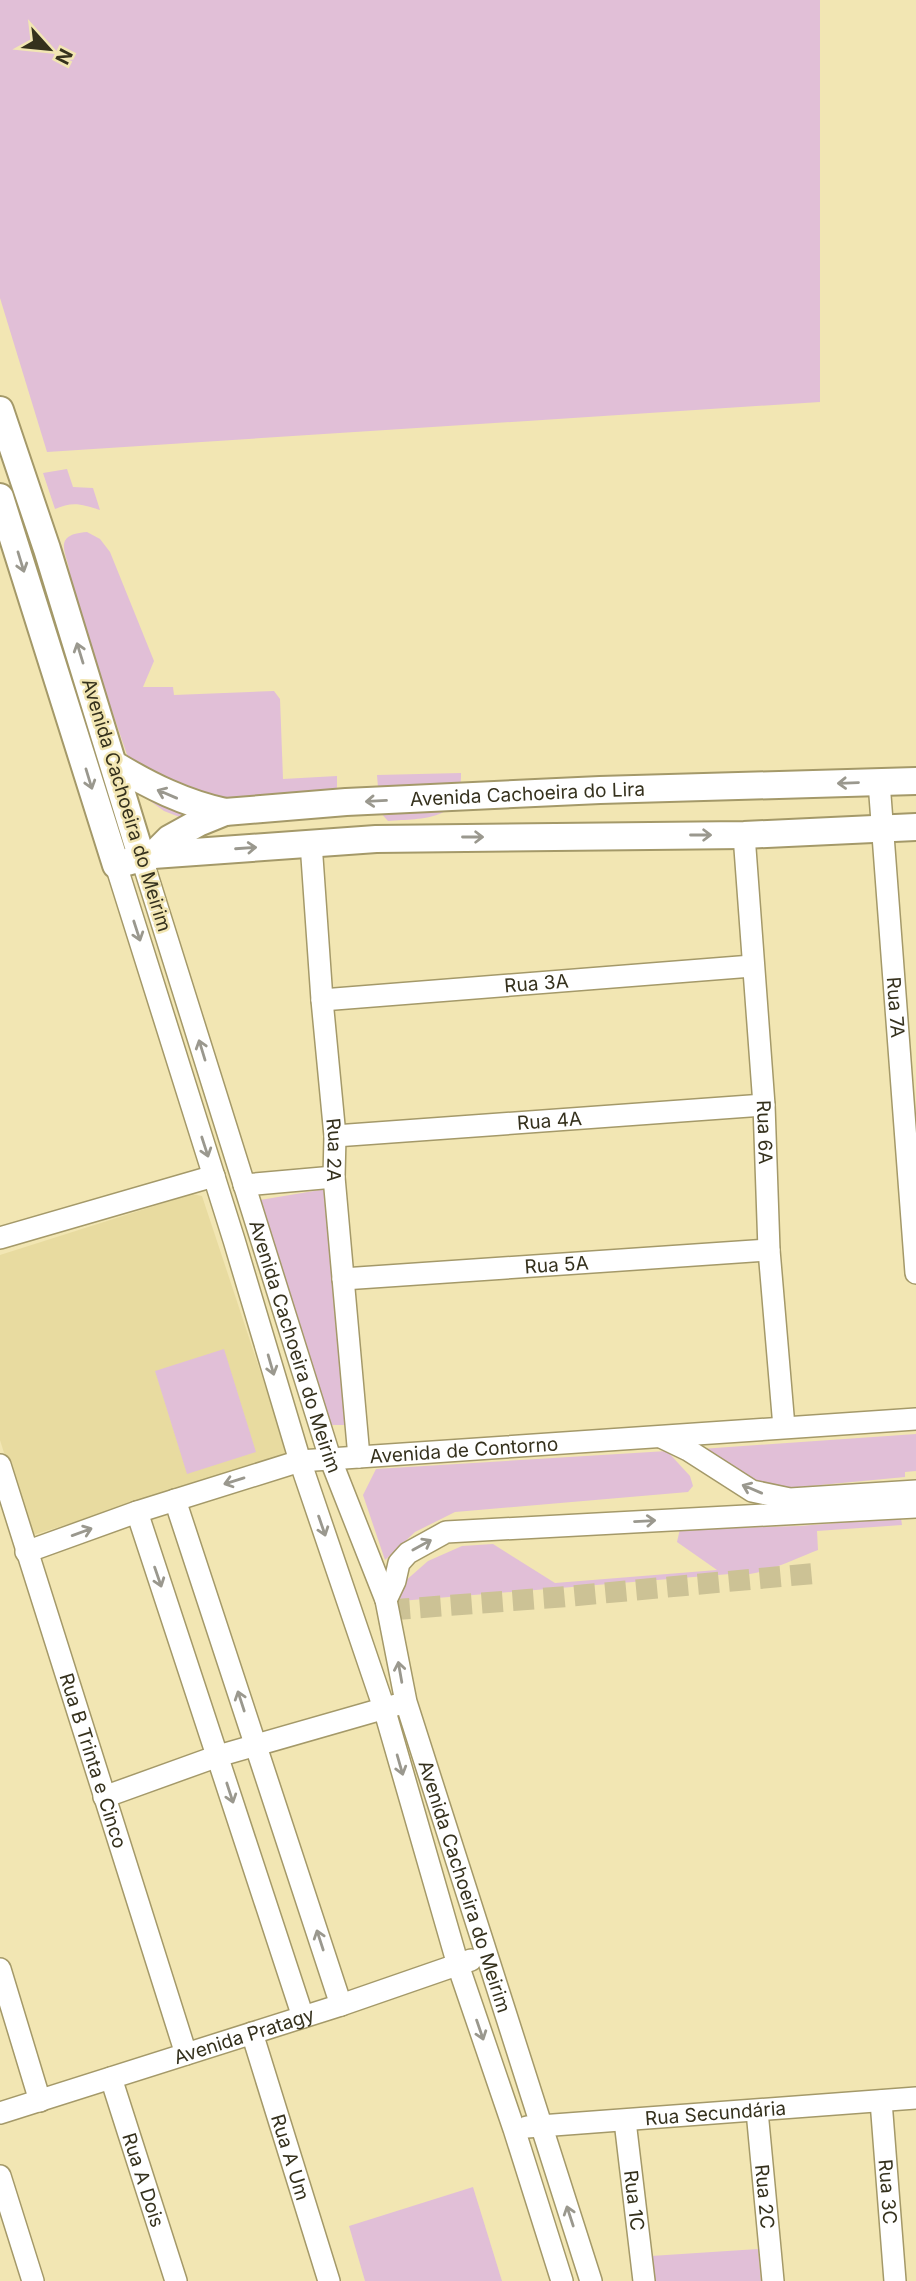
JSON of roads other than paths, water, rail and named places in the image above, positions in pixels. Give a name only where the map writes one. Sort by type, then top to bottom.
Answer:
[{"type":"main road","name":"Avenida Cachoeira do Meirim","points":[[0,410],[115,765],[148,857]]},
{"type":"main road","name":"Avenida Cachoeira do Meirim","points":[[0,497],[116,865]]},
{"type":"main road","points":[[115,765],[157,790],[220,814]]},
{"type":"main road","name":"Avenida Cachoeira do Lira","points":[[148,857],[169,839],[220,814],[346,802],[600,790],[916,781]]},
{"type":"main road","points":[[215,851],[204,837],[211,820],[220,814]]},
{"type":"main road","name":"Avenida Cachoeira do Lira","points":[[116,865],[148,857],[215,851],[428,838],[744,835],[916,827]]},
{"type":"street","name":"Rua 7A","points":[[879,782],[916,1273]]},
{"type":"street","name":"Rua 6A","points":[[744,835],[764,1105],[769,1250],[784,1427]]},
{"type":"street","name":"Rua 2A","points":[[311,844],[335,1136],[334,1177],[359,1457]]},
{"type":"street","name":"Avenida Cachoeira do Meirim","points":[[148,857],[244,1185],[330,1458],[386,1600],[406,1702],[591,2281]]},
{"type":"street","name":"Avenida Cachoeira do Meirim","points":[[116,865],[300,1461],[384,1708],[458,1965],[562,2281]]},
{"type":"street","name":"Rua 3A","points":[[322,1000],[752,966]]},
{"type":"street","name":"Rua 4A","points":[[335,1136],[764,1105]]},
{"type":"street","points":[[0,1238],[214,1177]]},
{"type":"street","points":[[244,1185],[334,1177]]},
{"type":"street","name":"Rua 5A","points":[[343,1279],[769,1250]]},
{"type":"street","name":"Avenida de Contorno","points":[[26,1552],[137,1512],[300,1461],[916,1419]]},
{"type":"street","points":[[659,1436],[688,1450],[752,1491],[790,1499],[916,1491]]},
{"type":"street","name":"Rua B Trinta e Cinco","points":[[0,1465],[186,2054]]},
{"type":"street","points":[[175,1500],[341,2005]]},
{"type":"street","points":[[386,1600],[395,1581],[399,1563],[408,1553],[446,1532],[916,1507]]},
{"type":"street","points":[[137,1512],[303,2017]]},
{"type":"street","points":[[104,1797],[219,1756],[406,1702]]},
{"type":"street","name":"Avenida Pratagy","points":[[0,2113],[341,2005],[486,1955]]},
{"type":"street","points":[[0,1969],[40,2101]]},
{"type":"street","name":"Rua A Um","points":[[252,2033],[329,2281]]},
{"type":"street","name":"Rua A Dois","points":[[111,2078],[176,2281]]},
{"type":"street","name":"Rua Secundária","points":[[514,2129],[916,2098]]},
{"type":"street","name":"Rua 3C","points":[[881,2101],[895,2281]]},
{"type":"street","name":"Rua 2C","points":[[757,2111],[773,2281]]},
{"type":"street","name":"Rua 1C","points":[[625,2120],[644,2281]]},
{"type":"street","points":[[0,2176],[33,2281]]},
{"type":"tunnel","points":[[389,1610],[819,1573]]}]
